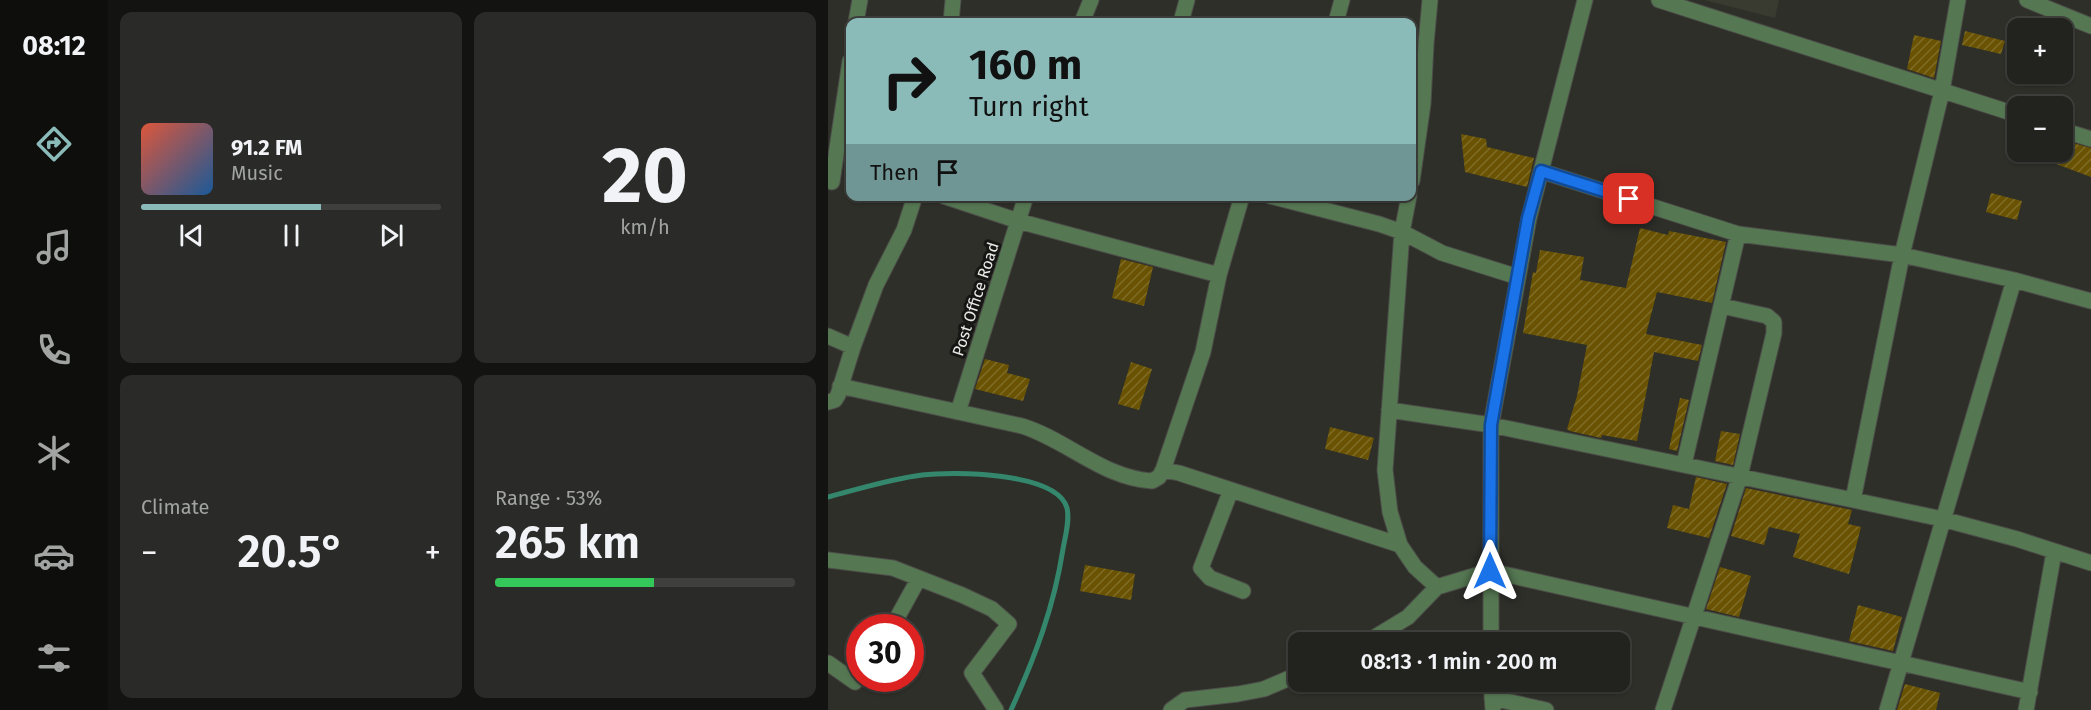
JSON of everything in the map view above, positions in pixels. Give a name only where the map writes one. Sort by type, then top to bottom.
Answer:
[{"type":"street","points":[[857,18],[860,0]]},
{"type":"street","points":[[951,18],[953,0]]},
{"type":"street","points":[[1084,18],[1091,0]]},
{"type":"street","points":[[1182,18],[1187,0]]},
{"type":"street","points":[[1337,18],[1342,0]]},
{"type":"street","points":[[1416,155],[1424,104],[1430,0]]},
{"type":"street","points":[[1491,632],[1491,425],[1528,218],[1585,0]]},
{"type":"street","points":[[1659,0],[2007,112]]},
{"type":"street","points":[[1853,500],[1902,255],[1942,91],[1958,0]]},
{"type":"street","points":[[2027,0],[2091,27]]},
{"type":"street","points":[[832,182],[835,111],[846,74]]},
{"type":"street","points":[[2073,133],[2091,139]]},
{"type":"street","points":[[1541,171],[1738,234],[1902,255],[2014,280],[2091,302]]},
{"type":"street","points":[[828,402],[835,400],[838,395],[876,285],[904,230],[913,201]]},
{"type":"street","points":[[958,201],[1018,221],[1219,275]]},
{"type":"street","name":"Post Office Road","points":[[958,412],[1024,201]]},
{"type":"street","points":[[840,386],[1034,430],[1084,458],[1113,471],[1152,481],[1159,477],[1163,470],[1203,352],[1219,275],[1241,201]]},
{"type":"street","points":[[1290,201],[1380,224],[1402,232],[1442,253],[1518,277]]},
{"type":"street","points":[[1407,201],[1402,232],[1385,470],[1390,512],[1400,545],[1415,567],[1437,587]]},
{"type":"street","points":[[1684,464],[1738,234]]},
{"type":"street","points":[[1887,710],[2014,280]]},
{"type":"street","points":[[1663,710],[1740,476],[1774,333],[1774,322],[1767,316],[1722,306]]},
{"type":"street","points":[[828,336],[853,347]]},
{"type":"street","points":[[1389,410],[1491,425],[1942,519],[2091,563]]},
{"type":"street","points":[[1163,470],[1400,545]]},
{"type":"street","points":[[1231,490],[1201,568],[1210,578],[1243,591]]},
{"type":"street","points":[[2026,710],[2054,552]]},
{"type":"street","points":[[828,560],[893,568],[992,609],[1009,624],[972,673],[996,710]]},
{"type":"street","points":[[1383,632],[1408,617],[1437,587],[1490,571],[2030,692]]},
{"type":"street","points":[[899,614],[919,578]]},
{"type":"street","points":[[828,663],[846,676]]},
{"type":"street","points":[[1171,710],[1185,700],[1264,689],[1288,679]]},
{"type":"street","points":[[1492,704],[1546,710]]},
{"type":"shaded area","points":[[1704,0],[1779,0],[1775,18]]},
{"type":"building","points":[[1965,31],[2005,41],[2001,54],[1962,45]]},
{"type":"building","points":[[1914,35],[1941,41],[1934,78],[1907,69]]},
{"type":"building","points":[[1461,134],[1486,139],[1487,147],[1534,158],[1527,187],[1465,172]]},
{"type":"building","points":[[2073,143],[2091,148],[2091,177],[2051,162],[2073,162]]},
{"type":"building","points":[[1991,193],[2022,201],[2017,220],[1986,212]]},
{"type":"building","points":[[1640,228],[1668,235],[1669,231],[1726,242],[1712,303],[1657,292],[1646,334],[1702,345],[1698,361],[1654,352],[1637,441],[1602,435],[1601,438],[1570,431],[1567,429],[1577,396],[1587,345],[1523,333],[1533,272],[1536,273],[1540,250],[1584,257],[1580,280],[1626,288]]},
{"type":"building","points":[[1121,259],[1153,267],[1144,306],[1112,298]]},
{"type":"building","points":[[985,359],[1009,365],[1007,373],[1030,379],[1023,401],[975,389]]},
{"type":"building","points":[[1131,362],[1152,369],[1139,410],[1118,404]]},
{"type":"building","points":[[1680,398],[1689,400],[1677,451],[1669,449]]},
{"type":"building","points":[[1330,427],[1374,438],[1368,460],[1325,449]]},
{"type":"building","points":[[1721,431],[1740,434],[1733,465],[1715,461]]},
{"type":"building","points":[[1696,477],[1727,484],[1709,538],[1667,528],[1673,505],[1689,509]]},
{"type":"building","points":[[1746,488],[1852,510],[1848,524],[1861,527],[1849,574],[1793,557],[1800,534],[1769,527],[1764,545],[1731,536]]},
{"type":"building","points":[[1085,565],[1135,574],[1131,600],[1080,591]]},
{"type":"building","points":[[1720,567],[1751,576],[1739,617],[1706,609]]},
{"type":"building","points":[[1858,605],[1902,617],[1893,651],[1849,641]]},
{"type":"building","points":[[1905,684],[1940,693],[1936,710],[1897,710]]},
{"type":"waterway","points":[[828,497],[910,477],[956,473],[1002,476],[1025,481],[1044,487],[1059,496],[1067,508],[1068,518],[1059,570],[1043,631],[1011,710]]},
{"type":"route","points":[[1490,571],[1491,425],[1528,218],[1541,171],[1629,199]]}]
